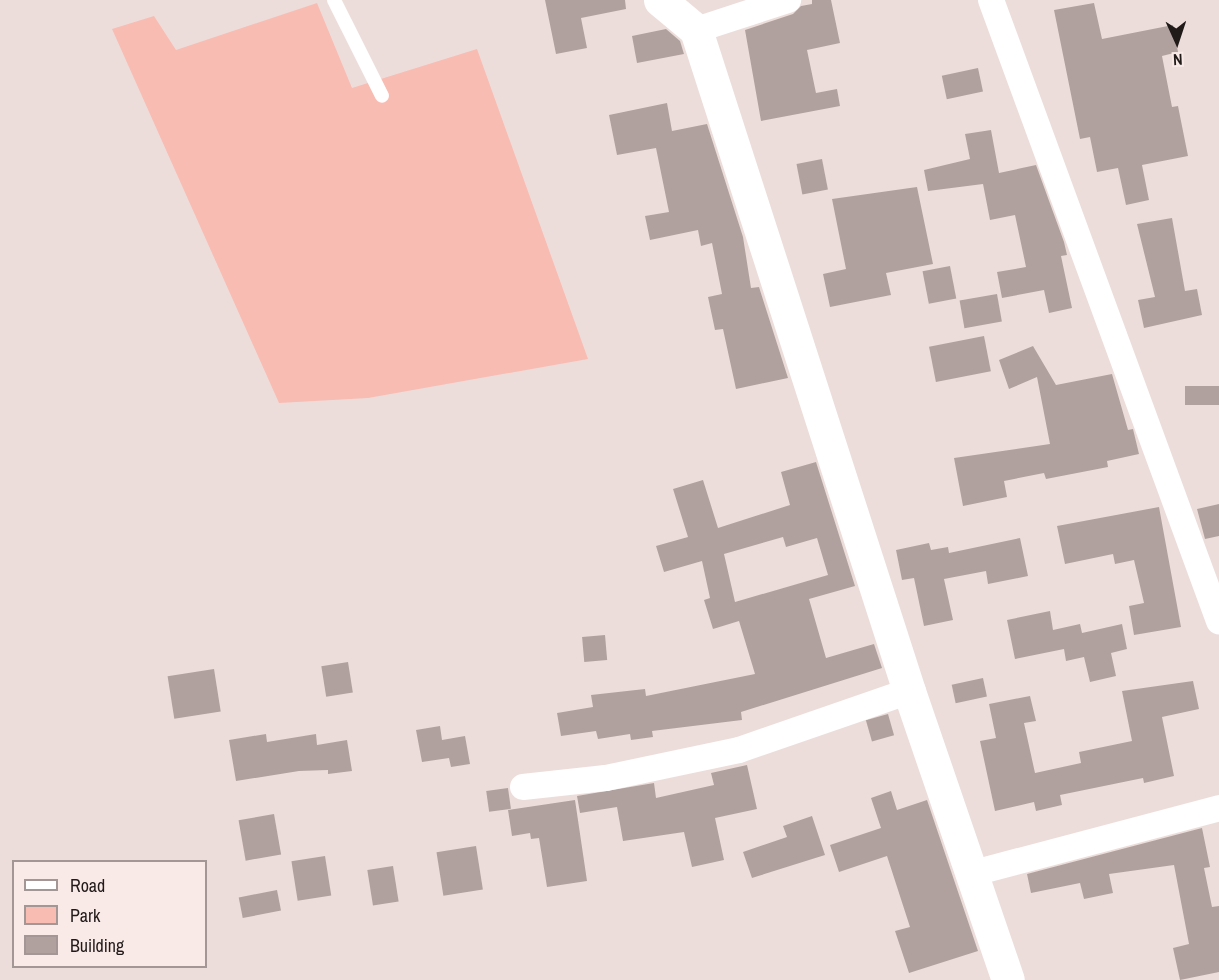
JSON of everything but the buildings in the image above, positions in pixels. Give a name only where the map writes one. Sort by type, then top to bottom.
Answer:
[{"type":"street","points":[[660,0],[696,30],[909,691],[1008,980]]},
{"type":"street","points":[[696,30],[788,0]]},
{"type":"street","points":[[991,0],[1219,621]]},
{"type":"street","points":[[523,787],[606,778],[739,750],[909,691]]},
{"type":"street","points":[[970,874],[1219,808]]},
{"type":"lane","points":[[334,0],[382,96]]},
{"type":"green space","points":[[317,3],[352,88],[477,49],[588,359],[368,398],[279,403],[112,29],[154,16],[176,50]]}]
